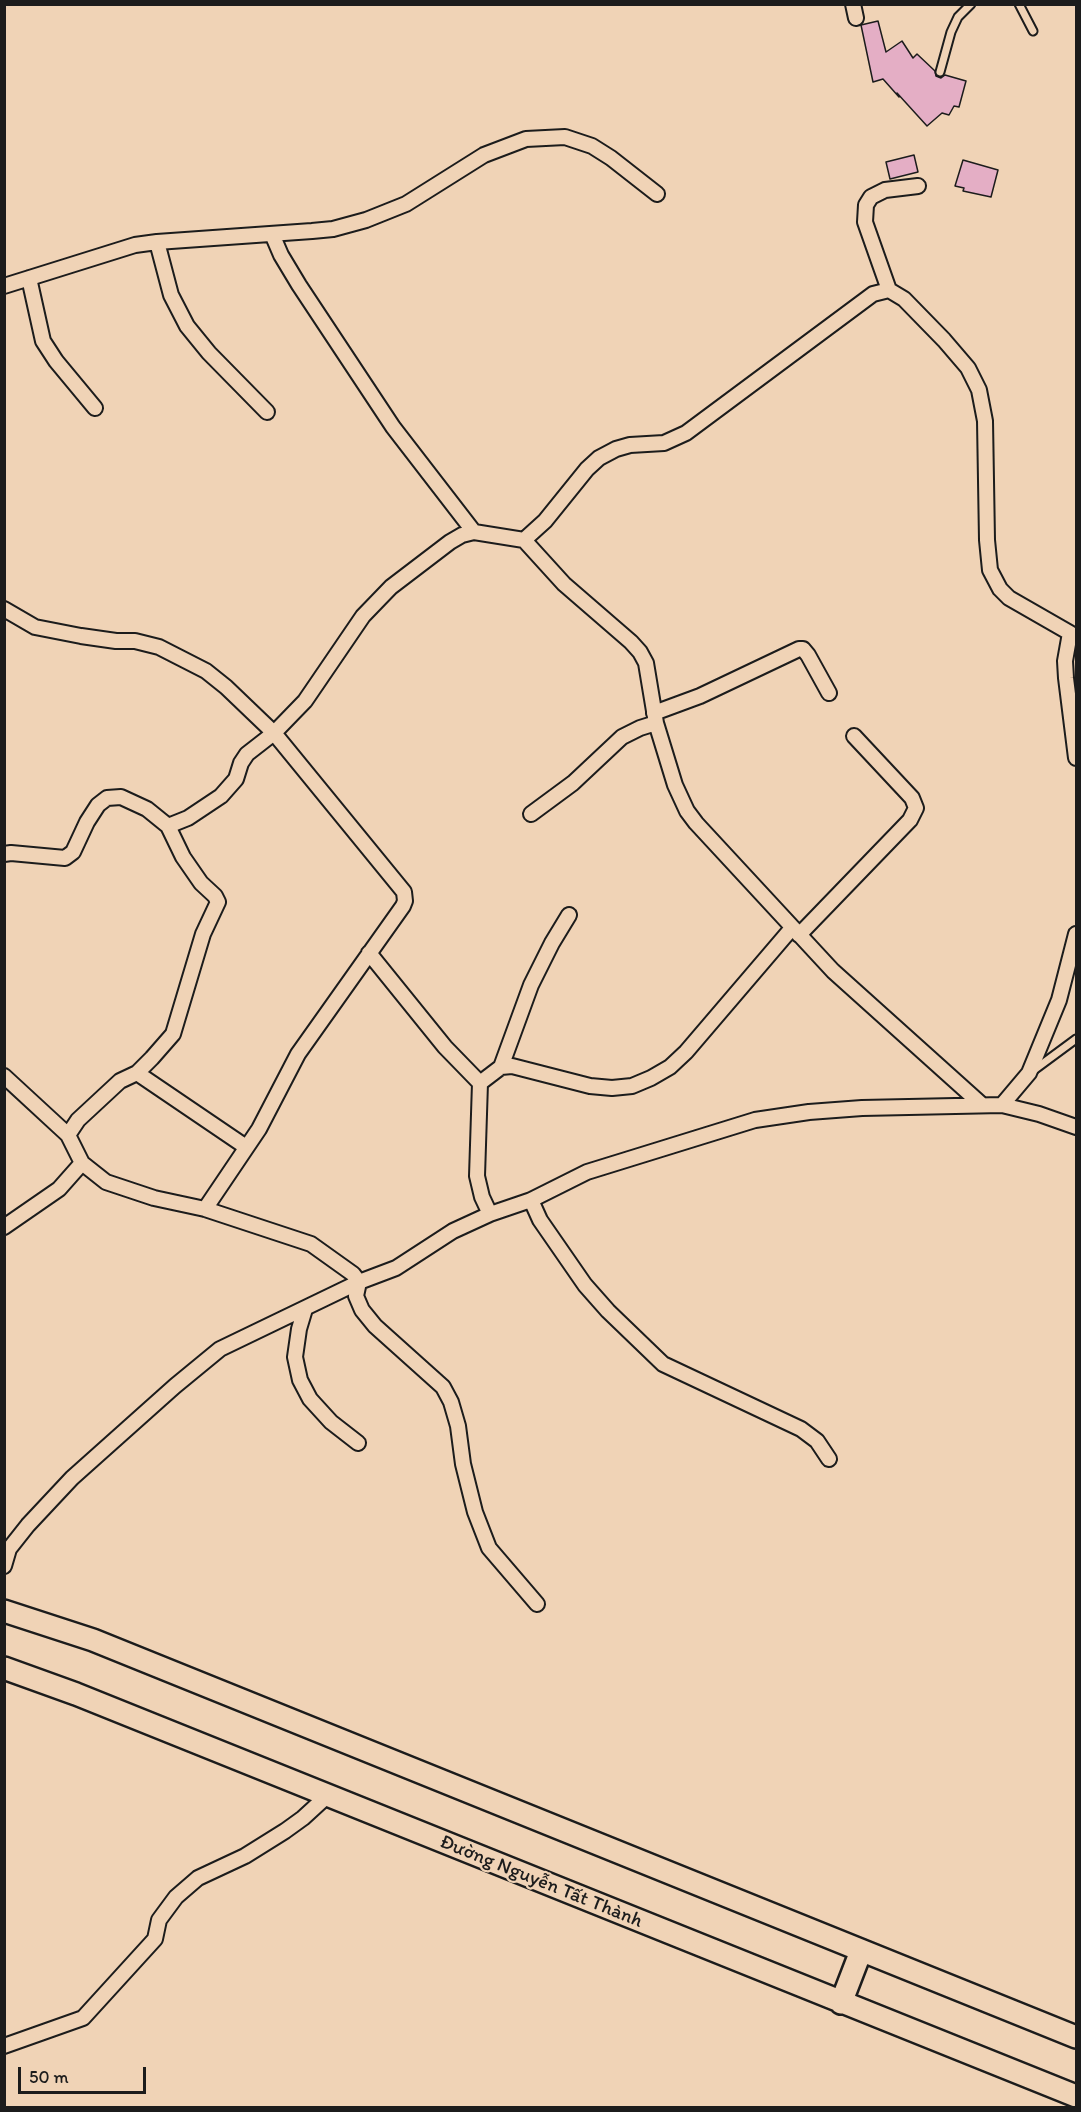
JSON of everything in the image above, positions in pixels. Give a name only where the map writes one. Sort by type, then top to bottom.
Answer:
[{"type":"main road","points":[[5,1609],[104,1645],[1077,2037]]},
{"type":"main road","name":"Đường Nguyễn Tất Thành","points":[[4,1668],[76,1694],[1077,2096]]},
{"type":"main road","points":[[841,2003],[861,1951]]},
{"type":"street","points":[[4,286],[113,251],[157,242],[333,229],[388,212],[421,195],[484,155],[526,139],[565,137],[592,146],[657,194]]},
{"type":"street","points":[[918,186],[885,190],[871,198],[866,205],[865,222],[889,290],[904,299],[944,340],[968,369],[979,390],[985,421],[987,540],[990,570],[1000,589],[1009,598],[1070,633],[1065,661],[1077,758]]},
{"type":"street","points":[[272,234],[281,255],[299,285],[393,427],[474,532]]},
{"type":"street","points":[[157,242],[171,295],[187,326],[208,353],[267,412]]},
{"type":"street","points":[[29,278],[43,341],[56,361],[95,408]]},
{"type":"street","points":[[524,540],[545,521],[587,469],[599,458],[616,448],[664,443],[686,434],[873,294],[889,290]]},
{"type":"street","points":[[168,826],[188,818],[221,796],[236,779],[241,763],[247,754],[274,733],[305,701],[363,616],[380,597],[450,542],[474,532],[524,540],[564,584],[640,652],[646,663],[655,718],[675,785],[687,811],[795,931],[865,1001],[981,1104]]},
{"type":"street","points":[[4,609],[35,627],[116,641],[135,641],[159,647],[206,671],[274,733],[404,892],[404,906],[298,1054],[268,1113],[205,1209]]},
{"type":"street","points":[[531,814],[573,783],[622,737],[655,718],[799,649],[803,649],[808,655],[829,693]]},
{"type":"street","points":[[480,1083],[501,1067],[512,1066],[569,1082],[612,1088],[632,1086],[670,1067],[795,931],[910,820],[916,808],[912,798],[854,736]]},
{"type":"street","points":[[4,854],[65,858],[74,852],[87,822],[98,805],[108,798],[121,797],[147,809],[168,826],[189,865],[218,902],[203,934],[172,1034],[152,1059],[137,1072],[120,1081],[78,1120],[68,1135]]},
{"type":"street","points":[[501,1067],[531,985],[546,953],[569,915]]},
{"type":"street","points":[[1002,1105],[1029,1073],[1059,1000],[1077,934]]},
{"type":"street","points":[[369,953],[445,1047],[480,1083],[477,1176],[489,1214]]},
{"type":"street","points":[[137,1072],[246,1147]]},
{"type":"street","points":[[4,1076],[68,1135],[82,1163],[106,1182],[154,1198],[205,1209],[311,1244],[352,1274],[359,1282]]},
{"type":"street","points":[[4,1566],[9,1549],[72,1478],[220,1349],[359,1282],[396,1268],[453,1231],[489,1214],[531,1200],[587,1172],[755,1120],[809,1112],[1002,1105],[1077,1127]]},
{"type":"street","points":[[4,1227],[59,1189],[82,1163]]},
{"type":"street","points":[[531,1200],[540,1220],[585,1285],[608,1311],[663,1364],[801,1429],[817,1441],[829,1459]]},
{"type":"street","points":[[359,1282],[356,1296],[362,1310],[375,1326],[443,1387],[452,1402],[459,1426],[463,1464],[475,1512],[489,1548],[537,1604]]},
{"type":"street","points":[[305,1309],[295,1357],[300,1380],[310,1399],[331,1422],[358,1443]]},
{"type":"street","points":[[4,2046],[83,2018],[155,1939],[159,1920],[176,1897],[198,1878],[244,1856],[285,1831],[327,1796]]},
{"type":"lane","points":[[940,72],[951,32],[958,17],[971,4]]},
{"type":"lane","points":[[1019,4],[1033,31]]},
{"type":"lane","points":[[1029,1073],[1077,1039]]},
{"type":"building","points":[[878,21],[886,52],[902,41],[913,58],[917,54],[935,71],[936,76],[941,78],[945,75],[966,81],[959,107],[954,106],[949,115],[942,113],[927,126],[883,79],[873,82],[861,25]]},
{"type":"building","points":[[914,155],[918,172],[890,179],[886,162]]},
{"type":"building","points":[[963,160],[998,170],[991,197],[963,191],[964,188],[955,186]]}]
